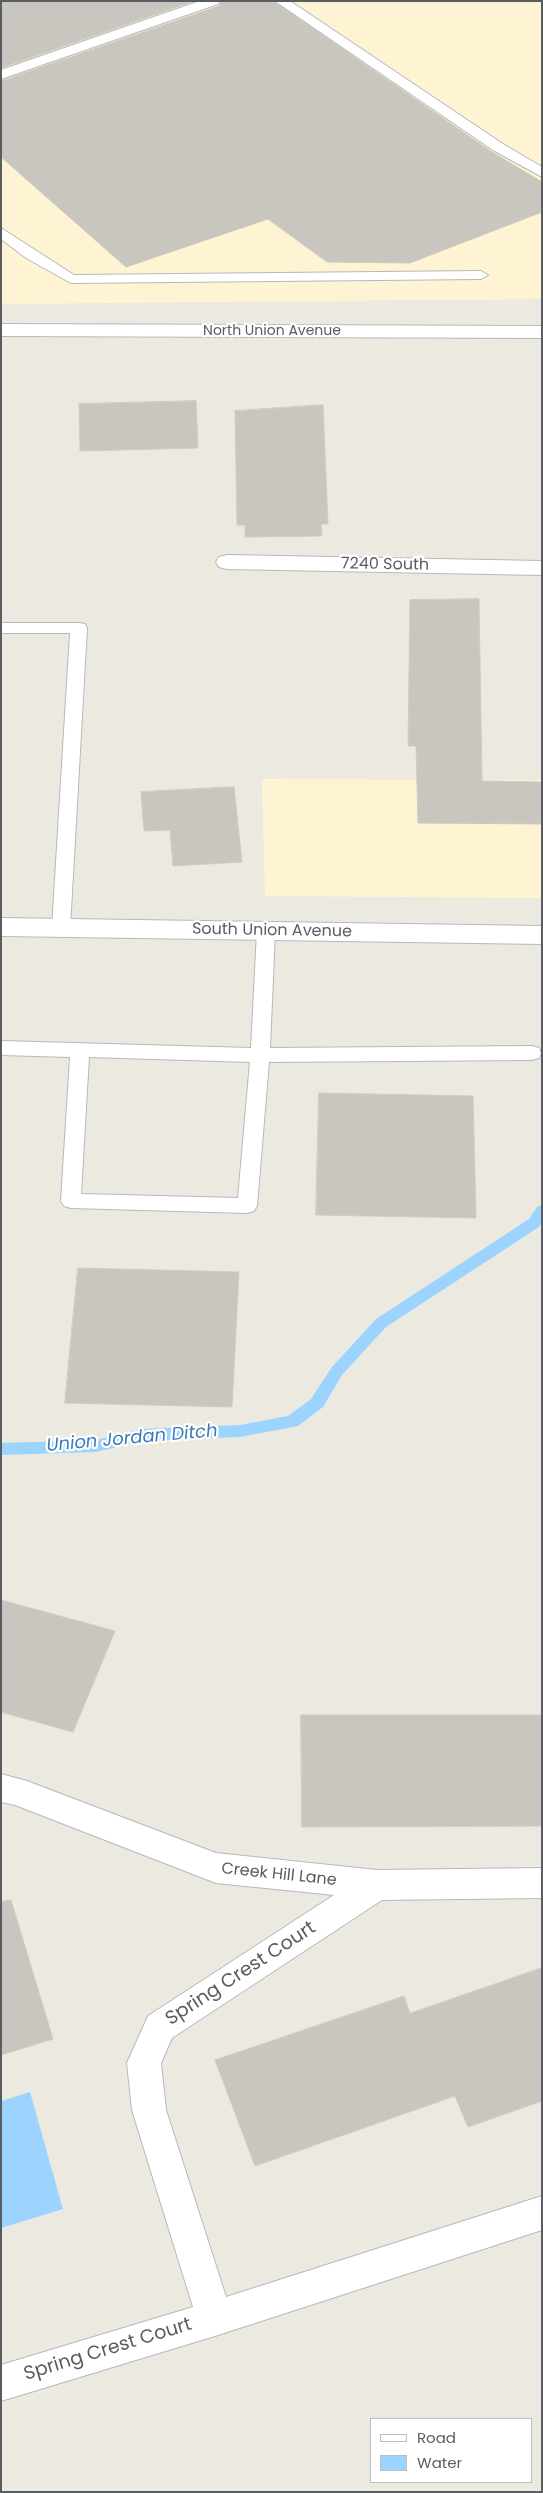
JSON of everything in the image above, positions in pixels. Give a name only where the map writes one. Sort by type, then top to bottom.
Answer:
[{"type":"street","name":"North Union Avenue","points":[[1,330],[542,332]]},
{"type":"street","name":"7240 South","points":[[227,562],[542,568]]},
{"type":"street","name":"South Union Avenue","points":[[1,927],[542,935]]},
{"type":"street","name":"Creek Hill Lane","points":[[1,1788],[16,1791],[216,1868],[377,1885],[542,1883]]},
{"type":"street","name":"Spring Crest Court","points":[[215,2318],[149,2110],[144,2063],[160,2027],[209,1993],[377,1885]]},
{"type":"street","name":"Spring Crest Court","points":[[1,2383],[215,2318],[542,2213]]},
{"type":"lane","points":[[1,75],[213,1]]},
{"type":"lane","points":[[281,1],[498,147],[542,173]]},
{"type":"lane","points":[[1,232],[31,255],[71,279],[481,275]]},
{"type":"lane","points":[[1,628],[79,628],[61,928]]},
{"type":"lane","points":[[80,1050],[71,1201],[247,1206],[260,1055],[266,931]]},
{"type":"lane","points":[[1,1048],[260,1055],[532,1053]]},
{"type":"shaded area","points":[[1,1],[542,1],[542,299],[1,304]]},
{"type":"shaded area","points":[[262,779],[542,780],[542,898],[265,896]]},
{"type":"water","points":[[30,2092],[63,2209],[1,2228],[1,2101]]},
{"type":"building","points":[[1,1],[194,1],[1,68]]},
{"type":"building","points":[[221,1],[273,1],[492,152],[542,182],[542,212],[410,263],[327,262],[268,219],[126,267],[1,157],[1,81],[219,6]]},
{"type":"building","points":[[196,401],[198,448],[80,451],[79,404]]},
{"type":"building","points":[[323,405],[328,524],[321,524],[322,536],[245,537],[245,525],[237,525],[235,411]]},
{"type":"building","points":[[479,599],[482,781],[542,782],[542,824],[418,823],[416,746],[408,746],[410,600]]},
{"type":"building","points":[[234,787],[242,862],[173,866],[170,830],[144,831],[141,792]]},
{"type":"building","points":[[319,1093],[473,1096],[476,1218],[316,1215]]},
{"type":"building","points":[[78,1268],[239,1272],[232,1407],[65,1403]]},
{"type":"building","points":[[1,1600],[115,1631],[73,1732],[1,1712]]},
{"type":"building","points":[[301,1715],[542,1715],[542,1826],[302,1827]]},
{"type":"building","points":[[11,1900],[53,2039],[1,2055],[1,1902]]},
{"type":"building","points":[[542,1968],[542,2101],[468,2127],[455,2096],[255,2166],[215,2060],[404,1996],[410,2013]]},
{"type":"waterway","name":"Union Jordan Ditch","points":[[1,1449],[96,1446],[142,1435],[240,1431],[292,1422],[317,1403],[337,1371],[381,1323],[534,1223],[542,1211]]}]
